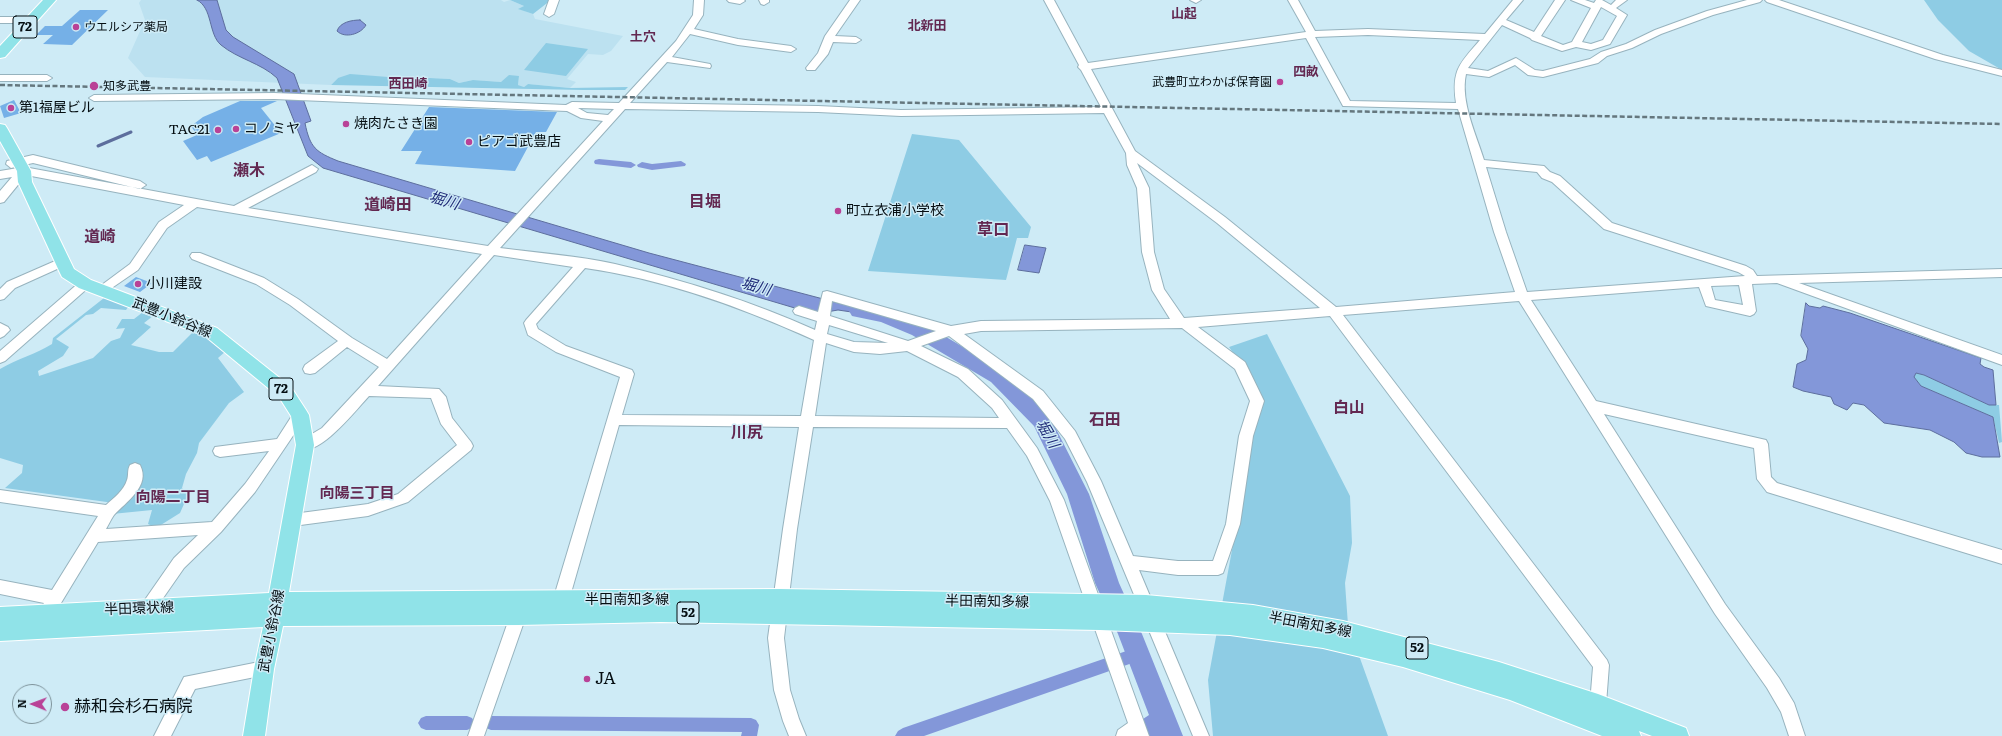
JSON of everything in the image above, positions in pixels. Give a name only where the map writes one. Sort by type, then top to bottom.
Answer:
[{"type":"main road","name":"72","points":[[0,54],[50,0]]},
{"type":"main road","name":"武豊小鈴谷線","points":[[0,128],[68,273],[76,280],[85,284],[211,332],[285,392],[300,415],[305,445],[277,609],[264,669],[254,736]]},
{"type":"main road","name":"半田南知多線","points":[[277,609],[312,600],[560,600],[1099,619],[1150,613],[1253,614],[1344,630],[1452,658],[1598,704],[1678,736]]},
{"type":"main road","name":"半田環状線","points":[[0,616],[50,606],[147,609],[277,609]]},
{"type":"main road","name":"半田南知多線","points":[[277,609],[518,616],[661,613],[779,607]]},
{"type":"main road","name":"半田環状線","points":[[0,632],[277,609]]},
{"type":"main road","name":"半田南知多線","points":[[1150,613],[1363,647],[1456,672],[1510,690],[1630,736]]},
{"type":"street","points":[[549,14],[554,0]]},
{"type":"street","points":[[305,445],[327,432],[366,392],[511,228],[680,43],[698,15],[699,0]]},
{"type":"street","points":[[811,68],[823,54],[829,39],[855,0]]},
{"type":"street","points":[[1049,0],[1106,110],[1131,153],[1221,220],[1334,312],[1601,665],[1598,704]]},
{"type":"street","points":[[1293,0],[1347,104],[1462,106]]},
{"type":"street","points":[[1535,38],[1560,0]]},
{"type":"street","points":[[1576,0],[1596,7]]},
{"type":"street","points":[[1462,70],[1490,74],[1516,61],[1532,73],[1543,74],[1594,61],[1604,54],[1629,46],[1658,32],[1710,13],[1757,0]]},
{"type":"street","points":[[1770,0],[1939,57],[2002,73]]},
{"type":"street","points":[[1515,1],[1473,52],[1462,70],[1458,85],[1462,106],[1500,232],[1523,297],[1720,609],[1773,683],[1788,709],[1797,736]]},
{"type":"street","points":[[1500,21],[1535,38],[1562,48],[1576,44],[1591,47],[1607,42],[1622,15],[1599,2],[1576,44]]},
{"type":"street","points":[[0,20],[31,20]]},
{"type":"street","points":[[688,31],[738,42],[791,49]]},
{"type":"street","points":[[1083,66],[1310,34],[1368,32],[1486,37]]},
{"type":"street","points":[[829,39],[856,40]]},
{"type":"street","points":[[665,59],[706,66]]},
{"type":"street","points":[[0,78],[47,78]]},
{"type":"street","points":[[94,98],[279,97],[569,108],[585,116],[610,119]]},
{"type":"street","points":[[569,108],[572,105],[623,105],[818,109],[901,113],[1106,110]]},
{"type":"street","points":[[1128,562],[1178,568],[1218,568],[1233,524],[1246,436],[1257,401],[1240,366],[1182,323],[1158,290],[1148,252],[1143,188],[1132,165],[1131,153]]},
{"type":"street","points":[[0,175],[33,159],[140,185]]},
{"type":"street","points":[[1480,164],[1540,169],[1546,175],[1556,179],[1608,226],[1742,269],[1749,273],[1747,286],[1750,311],[1710,303],[1704,282]]},
{"type":"street","points":[[0,199],[12,182],[18,166]]},
{"type":"street","points":[[18,166],[194,203],[490,252],[614,268],[708,294],[776,317],[820,337],[843,344],[867,348],[892,349],[908,346],[951,331],[996,325],[1182,323],[1704,282],[2002,273]]},
{"type":"street","points":[[236,210],[312,169]]},
{"type":"street","points":[[103,290],[134,267],[163,225],[194,203]]},
{"type":"street","points":[[196,256],[260,281],[294,302],[347,341],[389,367]]},
{"type":"street","points":[[0,296],[11,285],[62,262]]},
{"type":"street","points":[[560,600],[627,374],[561,349],[532,332],[530,323],[582,264]]},
{"type":"street","points":[[1779,279],[1789,284],[2002,360]]},
{"type":"street","points":[[0,358],[85,284]]},
{"type":"street","points":[[798,736],[791,721],[782,690],[776,638],[779,607],[827,295],[951,331],[1038,395],[1070,435],[1094,481],[1201,736]]},
{"type":"street","points":[[799,311],[824,320],[900,342],[963,373],[997,404],[1032,452],[1057,500],[1125,688],[1135,732]]},
{"type":"street","points":[[0,328],[4,330],[0,333]]},
{"type":"street","points":[[310,369],[347,341]]},
{"type":"street","points":[[292,520],[368,510],[404,498],[466,446],[446,420],[439,397],[434,393],[366,392]]},
{"type":"street","points":[[1593,406],[1761,444],[1764,479],[1772,488],[2002,557]]},
{"type":"street","points":[[147,609],[179,562],[229,515],[281,444],[300,415]]},
{"type":"street","points":[[614,420],[1011,423]]},
{"type":"street","points":[[220,451],[281,444]]},
{"type":"street","points":[[0,586],[50,606],[109,511],[130,489],[134,480],[135,468]]},
{"type":"street","points":[[0,496],[109,511]]},
{"type":"street","points":[[94,536],[216,528]]},
{"type":"street","points":[[476,736],[518,616]]},
{"type":"street","points":[[162,736],[190,682],[264,669]]},
{"type":"shaded area","points":[[141,0],[501,0],[504,2],[510,0],[524,6],[519,9],[533,14],[535,19],[623,36],[611,51],[603,55],[588,54],[567,79],[576,82],[570,88],[528,84],[524,87],[518,85],[519,76],[501,82],[473,80],[459,83],[450,79],[409,77],[401,79],[338,78],[331,85],[145,77],[128,58],[145,20],[139,3]]},
{"type":"shaded area","points":[[510,0],[551,0],[533,14],[518,9],[524,6]]},
{"type":"shaded area","points":[[1924,0],[2002,0],[2002,70],[1969,51],[1938,20]]},
{"type":"shaded area","points":[[546,43],[588,49],[566,76],[524,70]]},
{"type":"shaded area","points":[[350,74],[401,78],[450,79],[459,83],[473,80],[501,82],[509,75],[519,76],[518,85],[524,87],[528,84],[570,88],[628,87],[625,90],[583,90],[331,85],[338,78]]},
{"type":"shaded area","points":[[912,134],[959,140],[1031,227],[1028,238],[1017,238],[1006,280],[868,271]]},
{"type":"shaded area","points":[[104,298],[129,306],[126,310],[101,308],[93,314],[86,315],[56,339],[69,347],[63,356],[38,371],[39,376],[93,358],[111,341],[120,338],[125,328],[116,329],[122,319],[134,319],[143,312],[153,316],[144,323],[151,327],[131,345],[159,352],[173,352],[193,332],[205,336],[226,351],[218,358],[244,392],[229,403],[199,443],[197,453],[186,474],[182,488],[188,495],[180,513],[156,528],[148,524],[152,510],[112,514],[114,503],[5,488],[22,473],[23,465],[0,458],[0,369],[52,344],[53,338]]},
{"type":"shaded area","points":[[1267,334],[1350,496],[1352,543],[1345,583],[1348,625],[1388,736],[1213,736],[1208,680],[1261,393],[1229,347]]},
{"type":"shaded area","points":[[1916,373],[1924,375],[1989,405],[1999,405],[2002,442],[1999,443],[1993,417],[1921,386],[1914,377]]},
{"type":"water","points":[[197,0],[217,0],[226,30],[233,37],[294,74],[311,121],[305,123],[309,138],[319,152],[330,158],[649,253],[899,319],[838,310],[815,314],[323,168],[308,156],[277,78],[264,68],[235,54],[221,45],[214,34],[206,9]]},
{"type":"water","points":[[360,20],[366,25],[357,33],[344,35],[337,31],[343,24],[350,21]]},
{"type":"water","points":[[1025,245],[1046,248],[1039,273],[1018,270]]},
{"type":"water","points":[[1806,303],[1809,306],[1820,308],[1823,306],[1850,313],[1981,358],[1980,364],[1993,370],[1996,405],[1989,405],[1924,375],[1916,373],[1914,377],[1921,386],[1993,417],[2000,457],[1982,457],[1966,453],[1954,442],[1930,430],[1884,423],[1864,405],[1853,403],[1847,410],[1834,404],[1831,397],[1803,391],[1793,387],[1797,364],[1806,360],[1808,349],[1801,336]]},
{"type":"building","name":"ウエルシア薬局","points":[[80,10],[108,10],[72,45],[43,44],[53,35],[36,35],[45,26],[62,26]]},
{"type":"building","name":"第1福屋ビル","points":[[14,100],[21,113],[4,118],[0,106]]},
{"type":"building","name":"コノミヤ","points":[[240,101],[277,101],[261,108],[281,133],[211,162],[207,156],[197,160],[183,141],[197,135],[191,126],[203,117]]},
{"type":"building","name":"ピアゴ武豊店","points":[[429,107],[557,112],[546,132],[536,132],[515,171],[415,164],[422,151],[401,151]]},
{"type":"building","name":"小川建設","points":[[136,277],[152,283],[140,292],[124,286]]},
{"type":"waterway","points":[[98,146],[131,132]]},
{"type":"waterway","points":[[599,162],[631,165]]},
{"type":"waterway","points":[[642,165],[652,167],[681,164]]},
{"type":"waterway","name":"堀川","points":[[859,311],[884,316],[919,330],[998,377],[1042,421],[1078,494],[1107,583],[1130,634],[1164,720]]},
{"type":"waterway","points":[[903,736],[1138,654]]},
{"type":"waterway","points":[[1140,736],[1164,720]]},
{"type":"waterway","name":"堀川","points":[[1164,720],[1170,736]]},
{"type":"waterway","points":[[426,723],[467,723]]},
{"type":"waterway","points":[[491,723],[751,725],[749,736]]},
{"type":"railway","points":[[0,85],[2002,124]]},
{"type":"place","name":"ウエルシア薬局","points":[[76,27]]},
{"type":"place","name":"武豊町立わかば保育園","points":[[1280,82]]},
{"type":"place","name":"知多武豊","points":[[94,86]]},
{"type":"place","name":"第1福屋ビル","points":[[11,108]]},
{"type":"place","name":"焼肉たさき園","points":[[346,124]]},
{"type":"place","name":"コノミヤ","points":[[236,129]]},
{"type":"place","name":"TAC21","points":[[218,130]]},
{"type":"place","name":"ピアゴ武豊店","points":[[469,142]]},
{"type":"place","name":"町立衣浦小学校","points":[[838,211]]},
{"type":"place","name":"小川建設","points":[[138,284]]},
{"type":"place","name":"JA","points":[[587,679]]},
{"type":"place","name":"赫和会杉石病院","points":[[65,707]]},
{"type":"district","name":"山起","points":[[1184,14]]},
{"type":"district","name":"北新田","points":[[927,26]]},
{"type":"district","name":"土穴","points":[[643,37]]},
{"type":"district","name":"四畝","points":[[1306,72]]},
{"type":"district","name":"西田崎","points":[[408,84]]},
{"type":"district","name":"瀬木","points":[[249,171]]},
{"type":"district","name":"目堀","points":[[705,202]]},
{"type":"district","name":"道崎田","points":[[388,205]]},
{"type":"district","name":"草口","points":[[993,230]]},
{"type":"district","name":"道崎","points":[[100,237]]},
{"type":"district","name":"白山","points":[[1349,408]]},
{"type":"district","name":"石田","points":[[1105,420]]},
{"type":"district","name":"川尻","points":[[747,433]]},
{"type":"district","name":"向陽三丁目","points":[[357,494]]},
{"type":"district","name":"向陽二丁目","points":[[173,498]]}]
